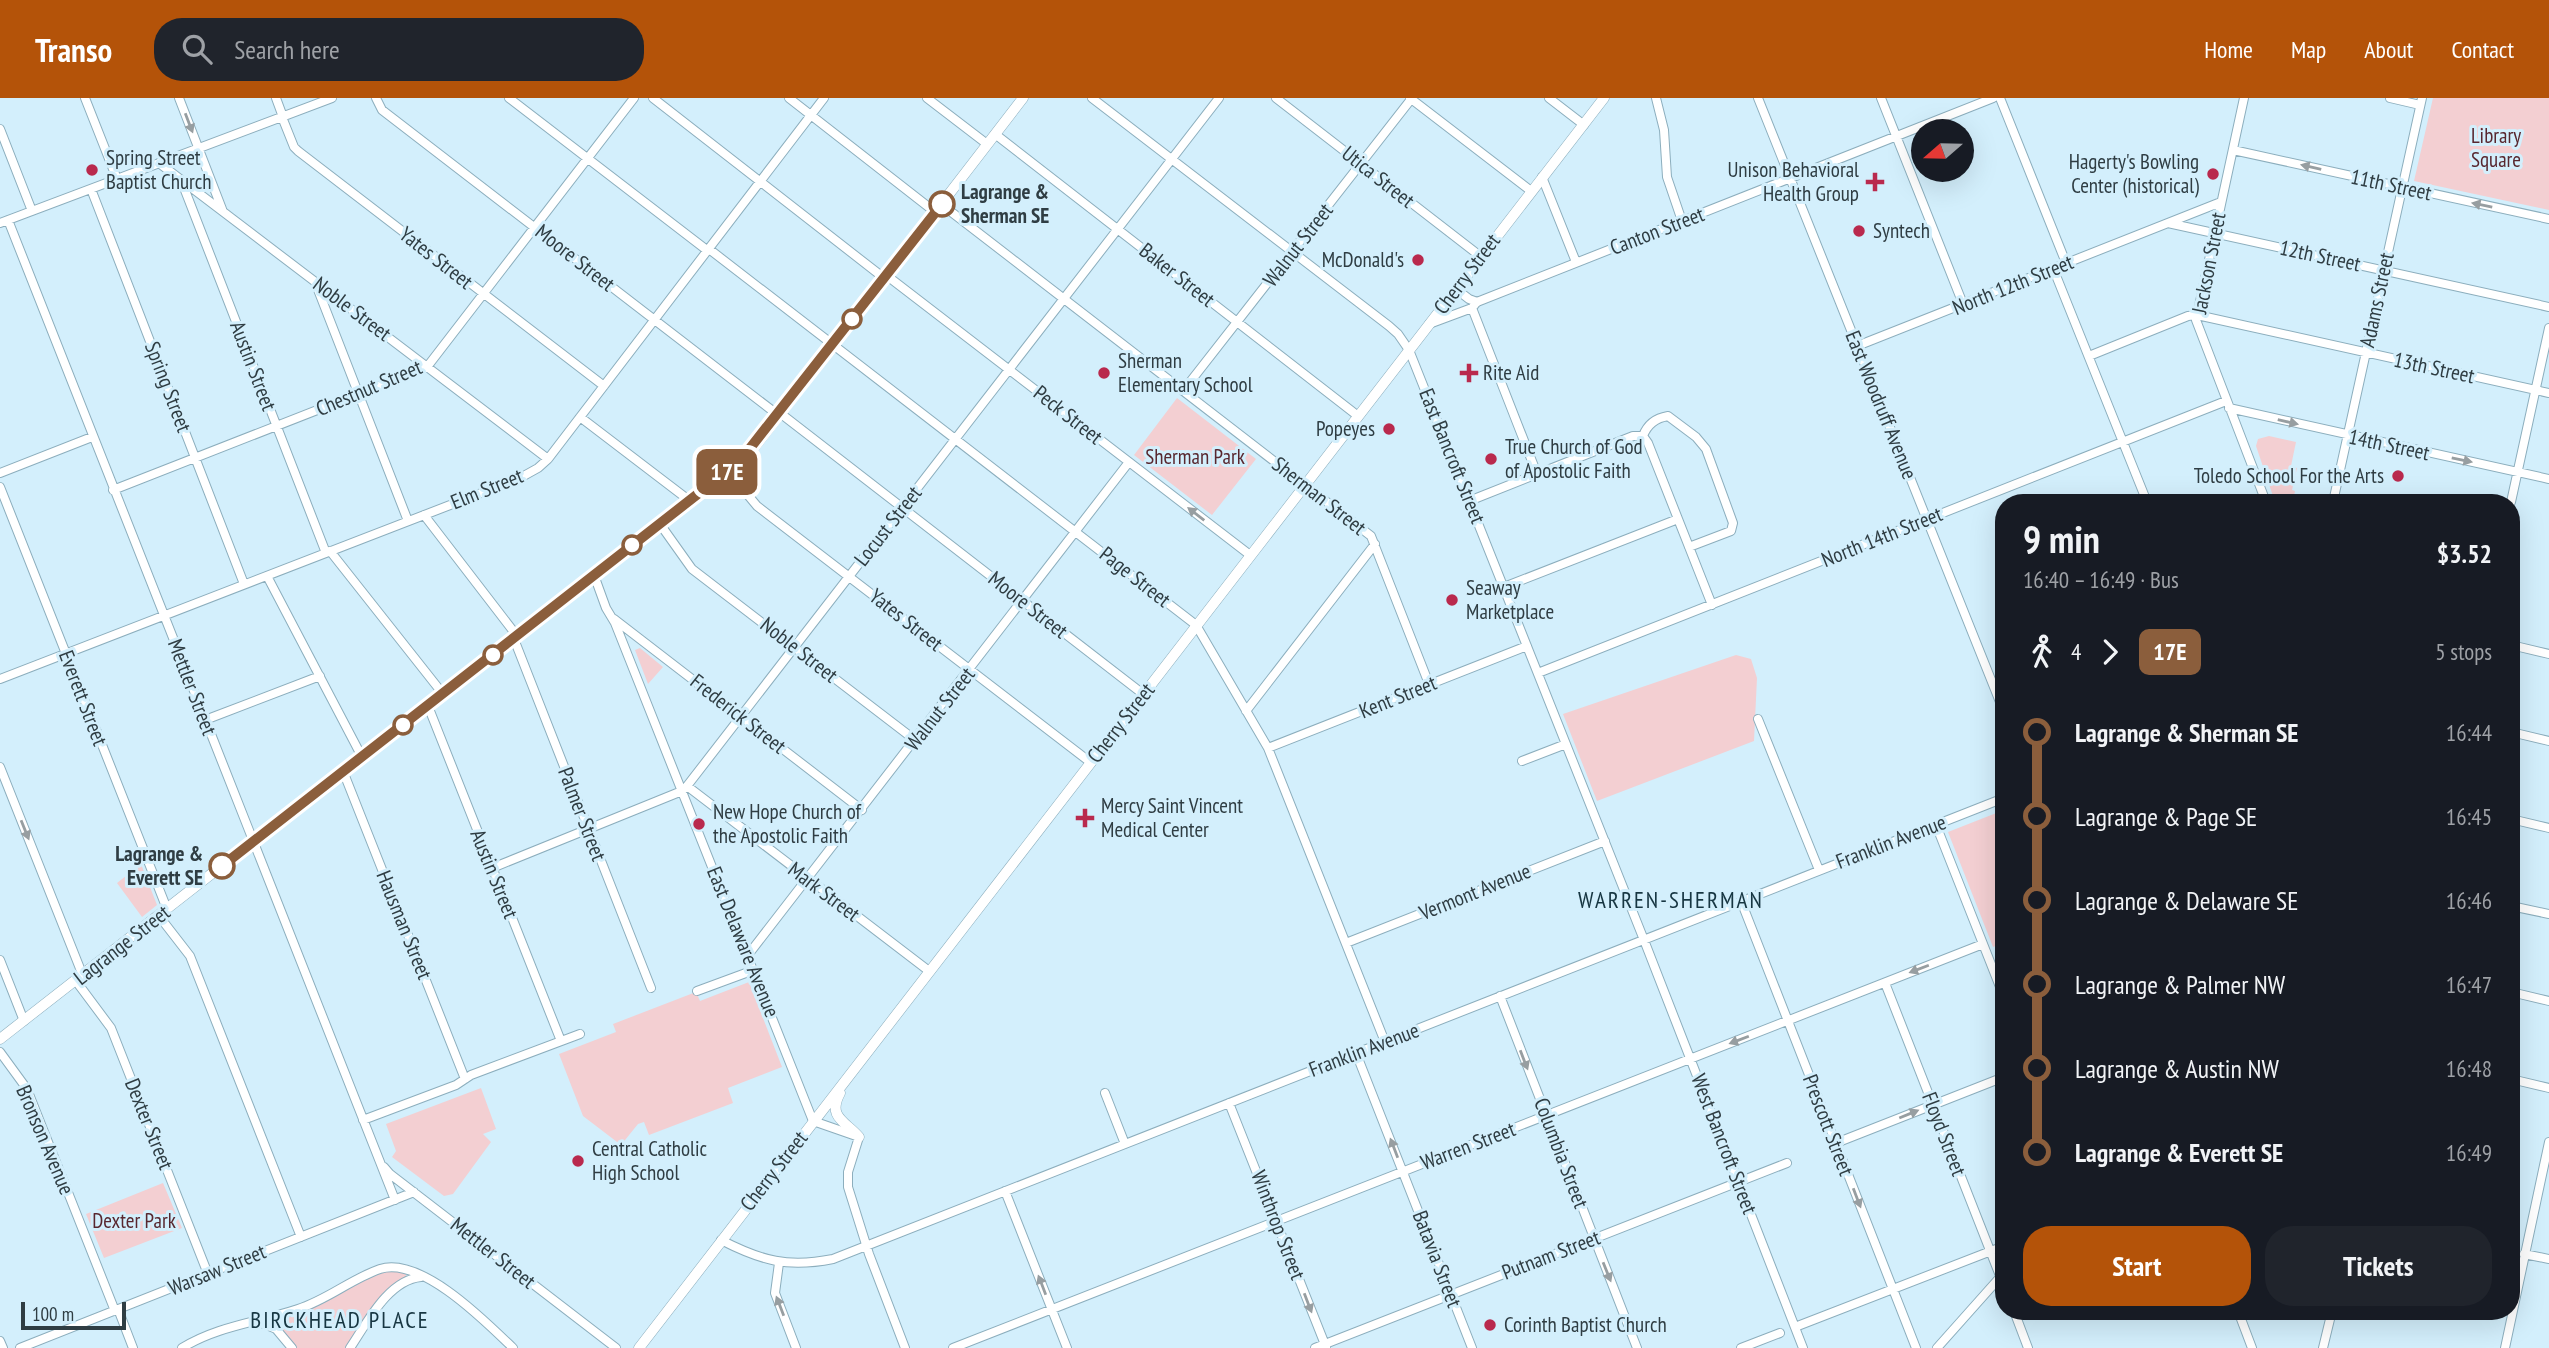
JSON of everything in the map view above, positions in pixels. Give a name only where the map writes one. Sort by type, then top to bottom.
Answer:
[{"type":"main road","name":"Lagrange Street","points":[[0,1040],[690,501],[750,451],[1023,98]]},
{"type":"main road","name":"Cherry Street","points":[[639,1348],[1604,98]]},
{"type":"main road","points":[[848,1076],[835,1102],[835,1109],[840,1120],[848,1124],[859,1137]]},
{"type":"street","points":[[85,98],[117,179]]},
{"type":"street","points":[[179,98],[223,211]]},
{"type":"street","name":"Yates Street","points":[[276,98],[298,152],[604,386]]},
{"type":"street","points":[[4,222],[332,98]]},
{"type":"street","name":"Moore Street","points":[[376,98],[382,110],[1143,694]]},
{"type":"street","name":"Page Street","points":[[509,98],[1196,625],[1268,748],[1385,1042]]},
{"type":"street","name":"Chestnut Street","points":[[113,490],[427,367],[634,98]]},
{"type":"street","name":"Peck Street","points":[[653,98],[1250,555]]},
{"type":"street","name":"Sherman Street","points":[[789,98],[1062,299],[1306,484],[1371,537],[1429,684]]},
{"type":"street","name":"Elm Street","points":[[0,679],[520,478],[538,468],[548,459],[824,98]]},
{"type":"street","points":[[927,98],[987,144]]},
{"type":"street","name":"East Bancroft Street","points":[[1092,98],[1388,326],[1398,334],[1409,350],[1644,940]]},
{"type":"street","name":"Locust Street","points":[[492,868],[685,789],[1219,98]]},
{"type":"street","name":"Utica Street","points":[[1276,98],[1480,256]]},
{"type":"street","points":[[1411,98],[1531,191]]},
{"type":"street","name":"Walnut Street","points":[[1183,391],[1411,98]]},
{"type":"street","points":[[1549,98],[1584,125]]},
{"type":"street","points":[[1656,98],[1664,130],[1667,177],[1682,221]]},
{"type":"street","name":"East Woodruff Avenue","points":[[1758,98],[1995,689]]},
{"type":"street","points":[[1881,98],[1963,304]]},
{"type":"street","name":"Canton Street","points":[[1429,324],[1576,262],[1993,98]]},
{"type":"street","points":[[2000,98],[2066,263]]},
{"type":"street","name":"Jackson Street","points":[[2244,98],[2197,315],[2198,330],[2263,494]]},
{"type":"street","points":[[2390,98],[2421,101]]},
{"type":"street","name":"Adams Street","points":[[2335,494],[2421,101]]},
{"type":"street","points":[[0,129],[32,211]]},
{"type":"street","name":"Baker Street","points":[[995,134],[1358,416]]},
{"type":"street","name":"11th Street","points":[[2232,150],[2549,219]]},
{"type":"street","name":"Noble Street","points":[[159,163],[548,459]]},
{"type":"street","points":[[1542,177],[1576,262]]},
{"type":"street","name":"Austin Street","points":[[180,179],[328,552],[443,694]]},
{"type":"street","name":"Spring Street","points":[[91,189],[244,584]]},
{"type":"street","name":"North 12th Street","points":[[1857,346],[2221,202]]},
{"type":"street","name":"Mettler Street","points":[[4,222],[165,615],[395,1200]]},
{"type":"street","points":[[2168,223],[2214,233]]},
{"type":"street","name":"12th Street","points":[[2214,233],[2549,307]]},
{"type":"street","points":[[2053,268],[2144,494]]},
{"type":"street","points":[[314,280],[408,521]]},
{"type":"street","points":[[1456,289],[1474,305],[1537,474]]},
{"type":"street","points":[[2089,356],[2188,316],[2197,315]]},
{"type":"street","name":"13th Street","points":[[2197,315],[2549,393]]},
{"type":"street","points":[[2513,494],[2549,328]]},
{"type":"street","name":"14th Street","points":[[2228,405],[2347,436],[2549,480]]},
{"type":"street","name":"North 14th Street","points":[[1538,673],[2123,441],[2228,405]]},
{"type":"street","points":[[1643,436],[1646,429],[1659,417],[1668,416],[1696,437],[1706,449],[1733,523],[1731,531],[1689,547]]},
{"type":"street","points":[[580,417],[690,501]]},
{"type":"street","points":[[1469,501],[1633,436],[1643,436]]},
{"type":"street","points":[[1643,436],[1712,605]]},
{"type":"street","points":[[0,473],[92,437]]},
{"type":"street","name":"Walnut Street","points":[[748,955],[971,670],[1129,462]]},
{"type":"street","name":"Yates Street","points":[[728,471],[757,506],[1090,762]]},
{"type":"street","name":"Everett Street","points":[[0,487],[66,653],[163,912],[191,956],[301,1237]]},
{"type":"street","name":"Palmer Street","points":[[424,515],[515,637],[651,988]]},
{"type":"street","points":[[1504,587],[1678,519]]},
{"type":"street","name":"Noble Street","points":[[660,524],[692,569],[915,740]]},
{"type":"street","points":[[1246,710],[1375,544]]},
{"type":"street","name":"East Delaware Avenue","points":[[594,575],[685,789],[813,1121]]},
{"type":"street","points":[[267,576],[362,757]]},
{"type":"street","name":"Frederick Street","points":[[613,618],[862,810]]},
{"type":"street","name":"Kent Street","points":[[1268,748],[1527,646]]},
{"type":"street","points":[[2520,647],[2549,654]]},
{"type":"street","points":[[205,720],[320,676]]},
{"type":"street","name":"Austin Street","points":[[428,706],[561,1041]]},
{"type":"street","points":[[1758,719],[1819,870]]},
{"type":"street","points":[[2520,735],[2549,741]]},
{"type":"street","points":[[1522,761],[1566,744]]},
{"type":"street","name":"Dexter Street","points":[[0,766],[80,978],[111,1028],[208,1274]]},
{"type":"street","name":"Hausman Street","points":[[344,771],[465,1079]]},
{"type":"street","name":"Mark Street","points":[[685,789],[929,971]]},
{"type":"street","name":"Franklin Avenue","points":[[721,1240],[779,1263],[812,1263],[833,1259],[1995,802]]},
{"type":"street","points":[[2520,822],[2549,828]]},
{"type":"street","points":[[1936,825],[1995,974]]},
{"type":"street","name":"Vermont Avenue","points":[[1346,943],[1605,841]]},
{"type":"street","name":"Prescott Street","points":[[1741,901],[1916,1348]]},
{"type":"street","points":[[2520,908],[2549,914]]},
{"type":"street","name":"West Bancroft Street","points":[[1644,940],[1803,1348]]},
{"type":"street","name":"Warren Street","points":[[953,1348],[1983,944]]},
{"type":"street","points":[[0,960],[24,1021]]},
{"type":"street","points":[[697,991],[754,970]]},
{"type":"street","name":"Floyd Street","points":[[1885,983],[1995,1261]]},
{"type":"street","points":[[2520,994],[2549,1001]]},
{"type":"street","name":"Columbia Street","points":[[1500,996],[1637,1348]]},
{"type":"street","points":[[363,1120],[580,1034]]},
{"type":"street","name":"Bronson Avenue","points":[[0,1052],[27,1089],[133,1348]]},
{"type":"street","name":"Batavia Street","points":[[1356,1054],[1472,1348]]},
{"type":"street","points":[[1836,1143],[1995,1081]]},
{"type":"street","points":[[2520,1081],[2549,1088]]},
{"type":"street","points":[[1105,1093],[1125,1144]]},
{"type":"street","name":"Winthrop Street","points":[[1230,1102],[1325,1346]]},
{"type":"street","points":[[813,1121],[859,1137],[848,1179],[850,1194],[905,1348]]},
{"type":"street","points":[[2520,1278],[2549,1142]]},
{"type":"street","name":"Mettler Street","points":[[376,1153],[390,1174],[616,1348]]},
{"type":"street","name":"Putnam Street","points":[[1315,1348],[1787,1163]]},
{"type":"street","points":[[1005,1191],[1067,1348]]},
{"type":"street","name":"Warsaw Street","points":[[20,1348],[414,1192]]},
{"type":"street","points":[[1795,1327],[1995,1249]]},
{"type":"street","points":[[2525,1254],[2549,1259]]},
{"type":"street","points":[[779,1263],[775,1293],[796,1348]]},
{"type":"street","points":[[182,1348],[207,1335],[308,1306],[382,1269],[401,1268],[421,1277],[470,1308],[507,1346]]},
{"type":"street","points":[[351,1348],[386,1298],[410,1279],[421,1277]]},
{"type":"street","points":[[1937,1348],[1995,1282]]},
{"type":"street","points":[[2017,1320],[2028,1348]]},
{"type":"street","points":[[2241,1320],[2252,1348]]},
{"type":"street","points":[[2323,1348],[2330,1320]]},
{"type":"street","points":[[2505,1348],[2511,1320]]},
{"type":"street","points":[[249,1322],[272,1326],[292,1348]]},
{"type":"street","points":[[1741,1348],[1780,1333]]},
{"type":"street","points":[[0,1341],[3,1348]]},
{"type":"green space","name":"Library Square","points":[[2433,98],[2549,98],[2549,210],[2414,181]]},
{"type":"green space","name":"Sherman Park","points":[[1177,398],[1256,459],[1212,515],[1134,455]]},
{"type":"green space","points":[[2269,436],[2296,442],[2291,466],[2297,468],[2292,490],[2294,494],[2272,494],[2256,446],[2258,439]]},
{"type":"green space","points":[[640,648],[663,667],[648,684],[635,650]]},
{"type":"green space","points":[[1736,655],[1751,659],[1757,678],[1754,741],[1597,801],[1563,714]]},
{"type":"green space","points":[[1995,814],[1995,946],[1993,947],[1948,832]]},
{"type":"green space","points":[[141,864],[157,905],[142,917],[117,883]]},
{"type":"green space","points":[[749,982],[782,1067],[728,1088],[733,1103],[649,1135],[644,1122],[638,1124],[621,1145],[583,1116],[559,1054],[616,1032],[613,1024],[696,992],[700,1001]]},
{"type":"green space","points":[[481,1088],[496,1129],[483,1134],[491,1142],[453,1194],[444,1196],[392,1157],[396,1151],[386,1124]]},
{"type":"green space","name":"Dexter Park","points":[[163,1183],[182,1228],[104,1258],[86,1214]]},
{"type":"green space","points":[[394,1270],[406,1276],[390,1290],[347,1348],[295,1348],[273,1321],[318,1305],[377,1273]]},
{"type":"bus line","name":"17E","points":[[222,866],[740,461],[942,204]]},
{"type":"place","name":"Spring Street Baptist Church","points":[[92,170]]},
{"type":"place","name":"Hagerty's Bowling Center (historical)","points":[[2213,174]]},
{"type":"place","name":"Unison Behavioral Health Group","points":[[1875,182]]},
{"type":"place","name":"Lagrange & Sherman SE","points":[[942,204]]},
{"type":"place","name":"Syntech","points":[[1859,231]]},
{"type":"place","name":"McDonald's","points":[[1418,260]]},
{"type":"place","name":"Sherman Elementary School","points":[[1104,373]]},
{"type":"place","name":"Rite Aid","points":[[1469,373]]},
{"type":"place","name":"Popeyes","points":[[1389,429]]},
{"type":"place","name":"True Church of God of Apostolic Faith","points":[[1491,459]]},
{"type":"place","name":"Toledo School For the Arts","points":[[2398,476]]},
{"type":"place","name":"Seaway Marketplace","points":[[1452,600]]},
{"type":"place","name":"Mercy Saint Vincent Medical Center","points":[[1085,818]]},
{"type":"place","name":"New Hope Church of the Apostolic Faith","points":[[699,824]]},
{"type":"place","name":"Lagrange & Everett SE","points":[[222,866]]},
{"type":"place","name":"Central Catholic High School","points":[[578,1161]]},
{"type":"place","name":"Corinth Baptist Church","points":[[1490,1325]]},
{"type":"district","name":"WARREN-SHERMAN","points":[[1671,900]]},
{"type":"district","name":"BIRCKHEAD PLACE","points":[[340,1320]]}]
